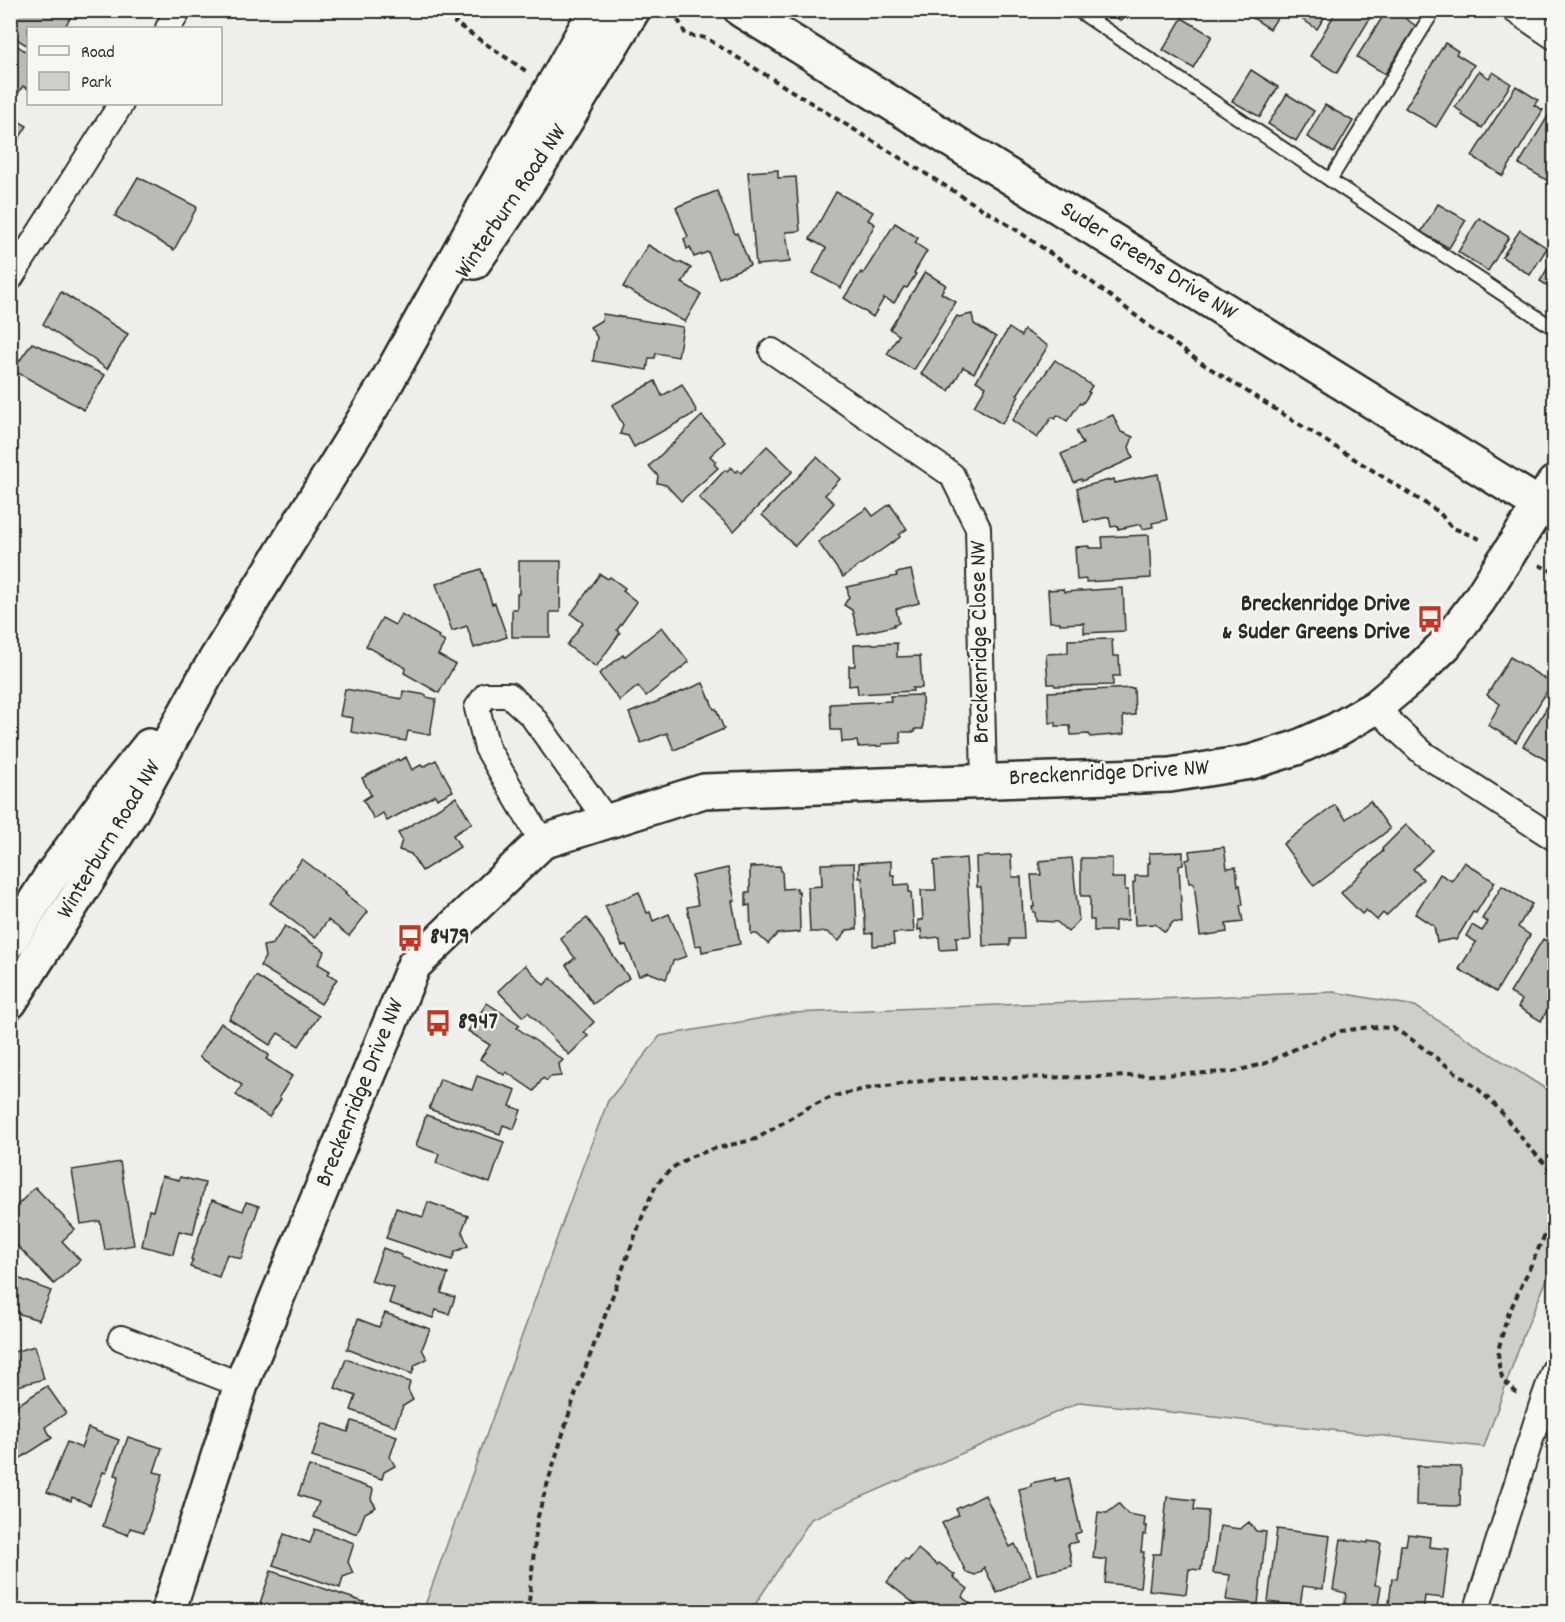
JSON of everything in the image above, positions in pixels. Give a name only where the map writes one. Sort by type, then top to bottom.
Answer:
[{"type":"main road","name":"Winterburn Road NW","points":[[10,1002],[131,812],[205,677],[384,387],[596,10]]},
{"type":"main road","name":"Winterburn Road NW","points":[[384,387],[501,224],[633,10]]},
{"type":"main road","name":"Suder Greens Drive NW","points":[[741,10],[1549,500]]},
{"type":"main road","name":"Breckenridge Drive NW","points":[[168,1611],[241,1385],[414,964],[542,842],[704,792],[1170,775],[1251,762],[1296,748],[1326,735],[1376,707],[1445,645],[1549,500]]},
{"type":"main road","name":"Winterburn Road NW","points":[[10,941],[49,879],[109,796],[205,677]]},
{"type":"street","points":[[169,27],[179,10]]},
{"type":"street","points":[[1514,10],[1554,37]]},
{"type":"street","points":[[10,279],[120,105]]},
{"type":"street","name":"Breckenridge Close NW","points":[[772,351],[952,475],[978,528],[984,781]]},
{"type":"street","points":[[542,842],[487,748],[477,708],[486,695],[509,695],[532,716],[607,821]]},
{"type":"street","points":[[1376,707],[1424,754],[1554,838]]},
{"type":"street","points":[[121,1338],[241,1385]]},
{"type":"street","points":[[1476,1611],[1554,1370]]},
{"type":"lane","points":[[1077,10],[1550,325]]},
{"type":"lane","points":[[1330,180],[1434,10]]},
{"type":"path","points":[[463,10],[455,23],[530,74]]},
{"type":"path","points":[[672,11],[686,35],[706,38],[1015,229],[1085,277],[1200,362],[1439,512],[1451,527],[1554,572]]},
{"type":"path","points":[[528,1611],[537,1520],[544,1495],[574,1398],[656,1185],[672,1168],[690,1157],[756,1139],[809,1107],[834,1096],[922,1081],[1233,1072],[1266,1063],[1341,1031],[1371,1027],[1393,1028],[1478,1089],[1498,1108],[1548,1167],[1554,1180]]},
{"type":"path","points":[[1542,1404],[1522,1396],[1503,1380],[1498,1351],[1507,1317],[1554,1215]]},
{"type":"green space","points":[[1334,992],[1415,1006],[1554,1094],[1554,1263],[1523,1336],[1484,1447],[1080,1402],[811,1519],[751,1611],[423,1611],[608,1101],[660,1036],[791,1013]]},
{"type":"building","points":[[10,10],[68,10],[73,14],[65,27],[27,27],[27,45],[10,35]]},
{"type":"building","points":[[1106,10],[1128,10],[1121,21]]},
{"type":"building","points":[[1240,10],[1282,10],[1270,29]]},
{"type":"building","points":[[1295,10],[1329,10],[1317,29],[1299,17],[1301,14]]},
{"type":"building","points":[[1337,10],[1375,10],[1337,73],[1310,56]]},
{"type":"building","points":[[1387,10],[1393,10],[1416,26],[1385,74],[1357,57]]},
{"type":"building","points":[[1182,18],[1212,36],[1193,68],[1163,50]]},
{"type":"building","points":[[10,41],[27,52],[27,88],[23,86],[13,101],[10,100]]},
{"type":"building","points":[[1445,43],[1458,51],[1456,54],[1474,65],[1436,127],[1405,108]]},
{"type":"building","points":[[1251,70],[1278,87],[1260,117],[1232,101]]},
{"type":"building","points":[[1479,71],[1489,78],[1493,72],[1511,84],[1482,128],[1462,115],[1463,113],[1455,107]]},
{"type":"building","points":[[1516,86],[1538,100],[1534,105],[1543,110],[1503,176],[1472,156]]},
{"type":"building","points":[[1287,94],[1314,111],[1296,141],[1268,124]]},
{"type":"building","points":[[10,105],[16,109],[11,117],[27,126],[10,153]]},
{"type":"building","points":[[1325,105],[1353,121],[1334,153],[1307,137]]},
{"type":"building","points":[[1551,111],[1554,113],[1554,170],[1548,181],[1519,164]]},
{"type":"building","points":[[778,170],[778,178],[796,177],[800,231],[786,232],[790,262],[756,265],[748,172]]},
{"type":"building","points":[[138,177],[197,207],[174,250],[115,216]]},
{"type":"building","points":[[717,191],[750,265],[719,278],[708,252],[694,257],[690,247],[687,249],[684,239],[688,237],[676,207]]},
{"type":"building","points":[[836,192],[873,212],[868,220],[875,224],[841,288],[813,273],[826,248],[810,239]]},
{"type":"building","points":[[1438,204],[1466,220],[1449,248],[1421,232]]},
{"type":"building","points":[[1479,218],[1509,237],[1488,271],[1458,252]]},
{"type":"building","points":[[895,223],[918,238],[915,243],[927,251],[907,288],[904,287],[894,303],[884,298],[873,317],[844,298],[861,272],[863,274]]},
{"type":"building","points":[[1520,230],[1547,248],[1530,275],[1502,257]]},
{"type":"building","points":[[648,245],[691,268],[682,283],[701,294],[685,322],[623,287]]},
{"type":"building","points":[[1554,258],[1554,290],[1540,281]]},
{"type":"building","points":[[925,272],[946,285],[941,293],[956,302],[914,370],[887,354],[899,335],[890,329]]},
{"type":"building","points":[[61,292],[128,334],[107,369],[43,324]]},
{"type":"building","points":[[603,314],[683,327],[678,357],[656,353],[655,358],[649,358],[647,370],[593,361],[597,337],[590,327],[602,320]]},
{"type":"building","points":[[972,314],[974,324],[996,337],[974,373],[963,367],[949,391],[921,374],[957,316]]},
{"type":"building","points":[[1009,328],[1021,336],[1024,330],[1048,346],[1017,395],[1019,396],[1002,424],[974,406],[986,387],[976,381]]},
{"type":"building","points":[[32,343],[105,375],[84,410],[13,370]]},
{"type":"building","points":[[1055,360],[1092,386],[1088,392],[1090,393],[1067,421],[1058,415],[1055,419],[1052,417],[1037,438],[1012,420]]},
{"type":"building","points":[[655,381],[662,396],[682,384],[697,412],[634,447],[628,436],[620,434],[623,425],[612,405]]},
{"type":"building","points":[[1113,415],[1121,432],[1133,437],[1129,447],[1133,458],[1082,481],[1081,479],[1074,482],[1061,454],[1083,444],[1076,431]]},
{"type":"building","points":[[702,416],[725,442],[710,456],[718,468],[681,501],[666,485],[657,483],[658,476],[649,466]]},
{"type":"building","points":[[767,446],[793,471],[734,531],[699,498],[725,470],[731,467],[741,473]]},
{"type":"building","points":[[817,457],[840,479],[825,495],[834,503],[795,546],[762,515]]},
{"type":"building","points":[[1158,474],[1167,520],[1152,523],[1153,527],[1143,529],[1141,524],[1118,529],[1117,526],[1111,527],[1109,517],[1084,522],[1077,488],[1114,479],[1115,483]]},
{"type":"building","points":[[890,504],[907,529],[899,535],[900,537],[843,577],[818,542],[867,508],[873,516]]},
{"type":"building","points":[[1149,535],[1151,578],[1086,582],[1086,579],[1077,580],[1075,547],[1103,548],[1102,537]]},
{"type":"building","points":[[519,561],[561,561],[560,612],[550,612],[550,637],[512,637],[512,609],[517,609],[517,594],[519,594]]},
{"type":"building","points":[[481,569],[492,604],[495,603],[507,637],[474,648],[467,626],[452,631],[436,584]]},
{"type":"building","points":[[911,570],[919,603],[896,609],[899,623],[894,626],[858,634],[852,610],[844,605],[849,597],[847,587],[897,576],[896,573]]},
{"type":"building","points":[[600,574],[608,579],[610,577],[625,588],[623,591],[637,602],[617,630],[620,633],[596,667],[567,645],[583,623],[571,614]]},
{"type":"building","points":[[1123,588],[1125,631],[1084,633],[1084,623],[1050,622],[1048,590],[1063,589],[1064,592]]},
{"type":"building","points":[[401,614],[439,636],[438,638],[445,642],[438,655],[455,664],[439,693],[404,673],[406,668],[366,646],[382,618],[395,625]]},
{"type":"building","points":[[662,627],[689,662],[646,696],[638,686],[620,701],[599,674]]},
{"type":"building","points":[[1112,639],[1113,656],[1119,656],[1120,676],[1113,676],[1113,685],[1055,686],[1048,684],[1046,654],[1068,653],[1068,640]]},
{"type":"building","points":[[897,643],[897,657],[920,656],[922,688],[912,688],[913,691],[858,694],[857,685],[849,686],[849,666],[855,666],[854,645]]},
{"type":"building","points":[[1510,657],[1552,683],[1516,742],[1488,725],[1500,704],[1487,695]]},
{"type":"building","points":[[703,683],[724,729],[674,750],[667,733],[641,743],[629,713]]},
{"type":"building","points":[[1134,688],[1135,715],[1123,716],[1124,734],[1090,737],[1089,734],[1071,735],[1070,726],[1056,726],[1056,722],[1049,723],[1048,692]]},
{"type":"building","points":[[345,689],[402,699],[403,691],[436,699],[430,735],[408,731],[406,741],[351,732],[353,718],[340,716]]},
{"type":"building","points":[[922,695],[923,729],[915,729],[915,732],[900,732],[901,743],[858,747],[857,741],[842,742],[841,730],[831,730],[830,704],[891,701],[890,696]]},
{"type":"building","points":[[1554,696],[1554,754],[1549,762],[1523,746]]},
{"type":"building","points":[[406,757],[412,770],[436,760],[453,791],[437,799],[435,795],[387,821],[383,813],[374,819],[363,800],[371,795],[362,778]]},
{"type":"building","points":[[456,797],[472,823],[453,835],[460,847],[422,871],[411,854],[399,850],[402,840],[398,833]]},
{"type":"building","points":[[1370,801],[1390,829],[1314,886],[1283,844],[1335,805],[1346,819]]},
{"type":"building","points":[[1406,825],[1432,850],[1413,869],[1423,879],[1386,916],[1383,913],[1377,920],[1366,910],[1362,914],[1341,893]]},
{"type":"building","points":[[1224,847],[1227,868],[1236,867],[1243,905],[1240,905],[1243,922],[1226,924],[1227,932],[1200,936],[1194,883],[1189,883],[1186,860],[1190,859],[1189,851]]},
{"type":"building","points":[[1183,852],[1183,865],[1179,866],[1182,923],[1173,922],[1165,932],[1155,924],[1135,925],[1133,883],[1135,876],[1148,876],[1149,853]]},
{"type":"building","points":[[1011,855],[1012,877],[1021,877],[1024,939],[1010,939],[1010,945],[983,946],[981,887],[977,887],[976,857]]},
{"type":"building","points":[[966,858],[971,936],[956,937],[957,949],[940,950],[939,937],[922,939],[921,929],[918,930],[918,920],[923,920],[921,890],[936,890],[934,861]]},
{"type":"building","points":[[1072,858],[1079,920],[1068,932],[1057,922],[1036,921],[1032,907],[1034,907],[1031,875],[1041,875],[1039,861]]},
{"type":"building","points":[[1081,858],[1112,858],[1112,878],[1125,878],[1125,890],[1128,890],[1128,920],[1115,921],[1115,931],[1094,931],[1094,920],[1090,920],[1090,896],[1081,896]]},
{"type":"building","points":[[302,859],[346,892],[345,894],[368,912],[349,936],[328,920],[315,938],[270,903]]},
{"type":"building","points":[[891,861],[891,875],[894,875],[895,885],[909,884],[914,932],[893,933],[894,944],[873,946],[873,933],[866,934],[859,863]]},
{"type":"building","points":[[1464,862],[1495,882],[1456,940],[1437,942],[1434,926],[1415,914],[1440,874],[1452,881]]},
{"type":"building","points":[[854,863],[857,929],[847,930],[839,941],[827,932],[810,932],[808,887],[822,886],[821,864]]},
{"type":"building","points":[[780,866],[783,889],[797,888],[797,892],[799,891],[800,932],[777,934],[768,944],[757,934],[751,934],[750,905],[746,906],[746,892],[750,892],[750,867]]},
{"type":"building","points":[[728,868],[740,944],[702,952],[701,945],[695,946],[687,907],[698,905],[692,876]]},
{"type":"building","points":[[1502,886],[1532,904],[1518,927],[1530,935],[1496,992],[1459,969],[1476,942],[1466,936],[1472,925],[1482,931],[1488,922],[1482,919]]},
{"type":"building","points":[[639,892],[647,913],[650,912],[653,921],[669,914],[687,956],[673,961],[666,979],[648,972],[639,976],[626,945],[622,946],[605,906]]},
{"type":"building","points":[[587,918],[629,978],[593,1004],[566,965],[575,958],[560,938]]},
{"type":"building","points":[[285,926],[325,951],[318,964],[330,971],[328,974],[337,979],[321,1004],[260,966],[265,957],[263,946],[273,944]]},
{"type":"building","points":[[1543,939],[1554,945],[1554,999],[1541,1021],[1518,1007],[1522,1000],[1510,993]]},
{"type":"building","points":[[525,965],[544,985],[551,978],[594,1022],[584,1032],[588,1036],[569,1055],[528,1012],[523,1017],[498,991]]},
{"type":"building","points":[[256,976],[319,1016],[299,1046],[278,1033],[270,1045],[229,1019]]},
{"type":"building","points":[[487,1003],[520,1025],[517,1028],[563,1060],[559,1064],[561,1076],[550,1077],[547,1081],[543,1078],[534,1091],[506,1072],[504,1075],[480,1059],[490,1045],[468,1031]]},
{"type":"building","points":[[1554,1020],[1554,1036],[1547,1032]]},
{"type":"building","points":[[221,1023],[269,1055],[266,1059],[292,1076],[269,1117],[236,1095],[242,1085],[199,1057]]},
{"type":"building","points":[[477,1076],[516,1090],[510,1106],[521,1110],[514,1129],[503,1125],[500,1134],[429,1109],[440,1079],[472,1090]]},
{"type":"building","points":[[426,1115],[504,1142],[490,1183],[436,1163],[439,1154],[416,1146]]},
{"type":"building","points":[[120,1162],[134,1245],[105,1250],[100,1221],[81,1224],[72,1170]]},
{"type":"building","points":[[162,1176],[179,1180],[180,1177],[205,1183],[193,1234],[179,1231],[173,1254],[142,1246],[149,1210],[153,1211]]},
{"type":"building","points":[[35,1187],[75,1229],[62,1241],[80,1260],[54,1284],[10,1238],[10,1213]]},
{"type":"building","points":[[212,1200],[243,1211],[246,1202],[259,1206],[241,1259],[227,1254],[219,1277],[190,1267]]},
{"type":"building","points":[[428,1202],[468,1216],[462,1231],[468,1246],[455,1252],[452,1260],[386,1238],[396,1208],[423,1217]]},
{"type":"building","points":[[383,1248],[448,1274],[441,1293],[455,1297],[449,1314],[436,1310],[433,1318],[389,1303],[394,1288],[371,1281]]},
{"type":"building","points":[[10,1275],[51,1291],[39,1320],[13,1312],[10,1317]]},
{"type":"building","points":[[385,1313],[430,1329],[422,1349],[427,1359],[415,1365],[412,1374],[347,1349],[358,1319],[379,1327]]},
{"type":"building","points":[[35,1346],[44,1379],[10,1388],[10,1353]]},
{"type":"building","points":[[346,1359],[410,1382],[408,1390],[413,1400],[403,1406],[395,1426],[351,1410],[356,1396],[335,1388]]},
{"type":"building","points":[[47,1386],[66,1413],[45,1427],[52,1438],[10,1465],[10,1410]]},
{"type":"building","points":[[352,1421],[397,1436],[390,1457],[395,1466],[384,1472],[382,1479],[312,1457],[323,1423],[348,1432]]},
{"type":"building","points":[[88,1428],[119,1440],[90,1505],[72,1497],[71,1501],[47,1492],[67,1442],[81,1448]]},
{"type":"building","points":[[128,1437],[162,1448],[154,1472],[163,1474],[144,1532],[130,1528],[128,1535],[103,1526],[119,1476],[115,1475]]},
{"type":"building","points":[[309,1466],[373,1489],[371,1499],[376,1507],[365,1513],[357,1534],[313,1517],[319,1502],[298,1495]]},
{"type":"building","points":[[1417,1466],[1461,1467],[1460,1506],[1416,1505]]},
{"type":"building","points":[[1055,1478],[1055,1481],[1069,1478],[1081,1532],[1075,1534],[1077,1542],[1068,1544],[1072,1566],[1037,1574],[1019,1489],[1031,1486],[1031,1483]]},
{"type":"building","points":[[985,1495],[1010,1547],[1015,1544],[1031,1576],[997,1593],[984,1567],[975,1575],[966,1572],[942,1523],[959,1515],[956,1509]]},
{"type":"building","points":[[1167,1497],[1195,1500],[1194,1510],[1208,1511],[1201,1570],[1189,1569],[1186,1594],[1149,1590],[1153,1554],[1161,1554]]},
{"type":"building","points":[[1119,1504],[1128,1514],[1145,1517],[1144,1526],[1147,1526],[1146,1535],[1143,1534],[1141,1552],[1144,1552],[1140,1587],[1105,1583],[1107,1560],[1093,1558],[1098,1512],[1107,1513]]},
{"type":"building","points":[[1249,1522],[1256,1531],[1266,1532],[1258,1604],[1226,1600],[1230,1575],[1213,1573],[1220,1526],[1240,1529]]},
{"type":"building","points":[[315,1529],[354,1543],[348,1562],[353,1573],[343,1577],[340,1588],[273,1565],[284,1534],[310,1543]]},
{"type":"building","points":[[1277,1529],[1330,1536],[1323,1589],[1303,1586],[1300,1606],[1268,1602]]},
{"type":"building","points":[[1408,1534],[1430,1537],[1429,1547],[1449,1549],[1443,1598],[1425,1596],[1423,1612],[1388,1612],[1392,1578],[1397,1579],[1401,1545],[1406,1545]]},
{"type":"building","points":[[1341,1539],[1381,1543],[1375,1585],[1381,1586],[1377,1612],[1344,1611],[1346,1593],[1333,1590]]},
{"type":"building","points":[[918,1549],[937,1565],[939,1563],[955,1575],[953,1577],[968,1589],[962,1597],[981,1612],[925,1612],[887,1582],[905,1559],[908,1561]]},
{"type":"building","points":[[271,1571],[364,1602],[361,1612],[287,1612],[260,1603]]},
{"type":"place","name":"Breckenridge Drive & Suder Greens Drive","points":[[1430,619]]},
{"type":"place","name":"8479","points":[[410,938]]},
{"type":"place","name":"8947","points":[[438,1023]]}]
